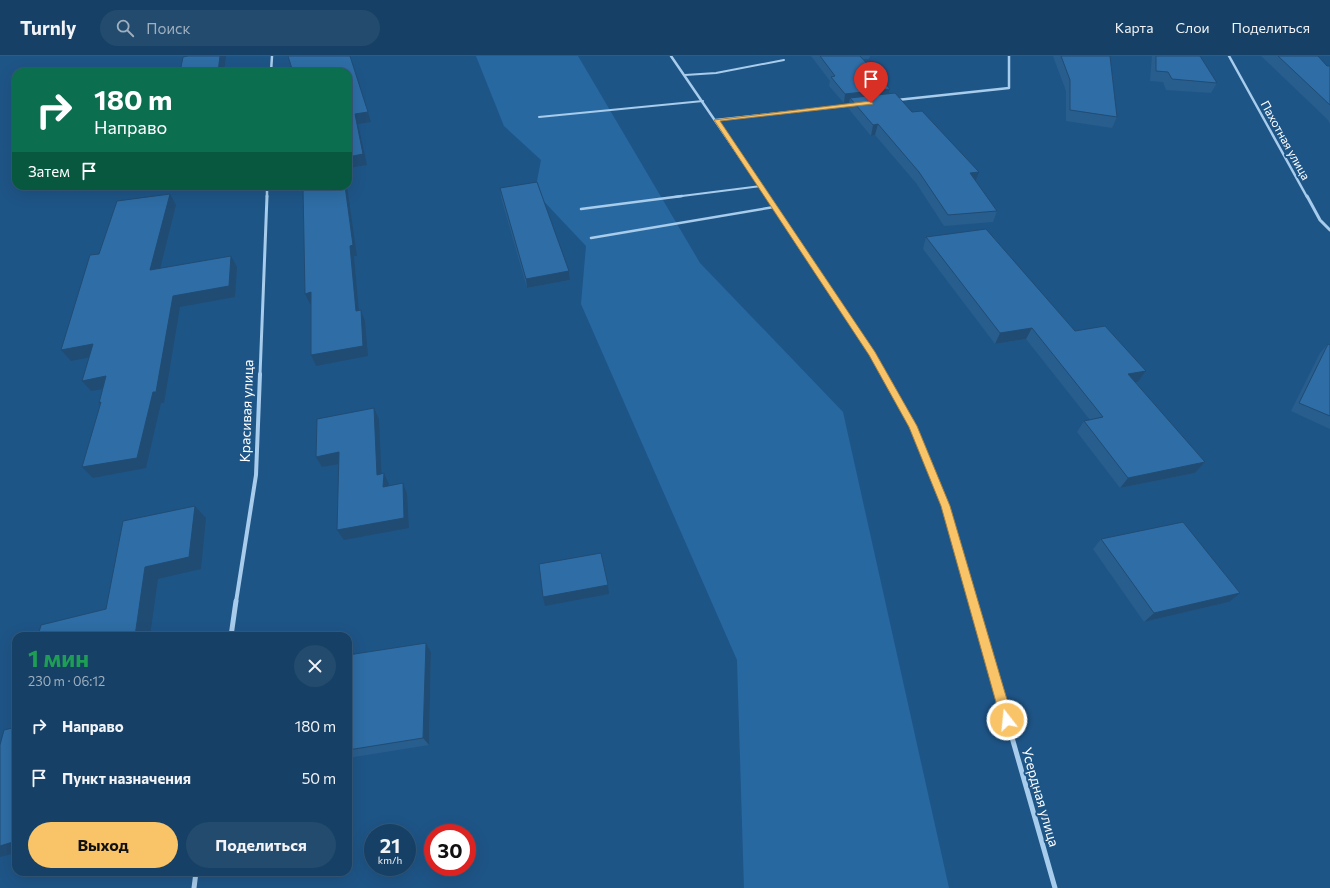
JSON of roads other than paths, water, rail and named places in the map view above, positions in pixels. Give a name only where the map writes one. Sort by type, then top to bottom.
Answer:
[{"type":"street","points":[[271,68],[272,56]]},
{"type":"street","name":"Усердная улица","points":[[671,56],[761,186],[872,354],[916,434],[946,506],[1056,888]]},
{"type":"street","points":[[891,101],[1009,88],[1009,56]]},
{"type":"street","name":"Пахотная улица","points":[[1229,56],[1320,220],[1330,230]]},
{"type":"street","points":[[716,120],[859,104]]},
{"type":"street","name":"Красивая улица","points":[[233,632],[256,475],[267,190]]},
{"type":"street","points":[[194,888],[196,876]]},
{"type":"lane","points":[[685,75],[716,73],[784,60]]},
{"type":"lane","points":[[539,117],[703,101]]},
{"type":"lane","points":[[581,209],[761,186]]},
{"type":"lane","points":[[591,238],[774,207]]}]
